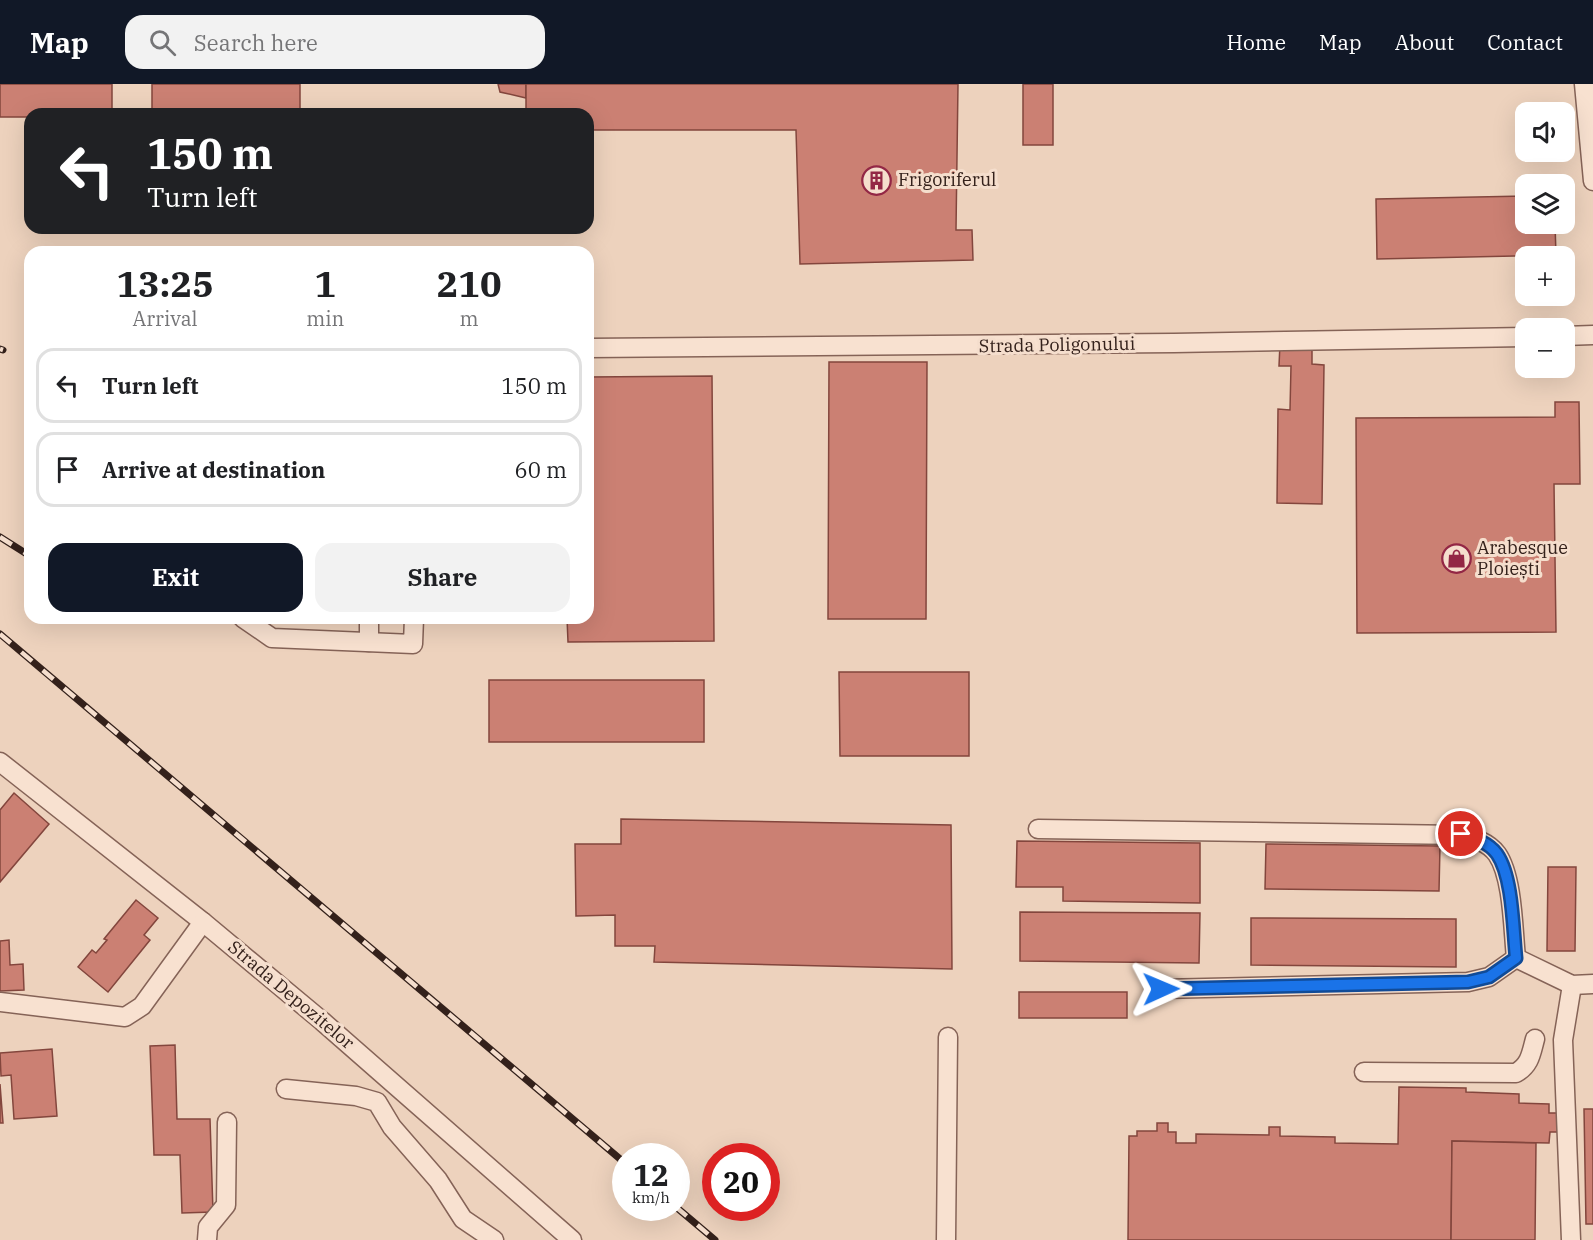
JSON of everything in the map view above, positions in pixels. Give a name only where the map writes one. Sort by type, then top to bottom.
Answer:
[{"type":"street","points":[[1584,84],[1593,181]]},
{"type":"street","points":[[1575,336],[1593,335]]},
{"type":"street","name":"Strada Poligonului","points":[[594,348],[1103,344],[1515,337]]},
{"type":"street","points":[[252,624],[272,638],[413,644],[414,624]]},
{"type":"street","points":[[369,624],[369,642]]},
{"type":"street","name":"Strada Depozitelor","points":[[0,762],[203,922],[322,1021],[572,1240]]},
{"type":"street","points":[[1038,829],[1461,834],[1482,840],[1497,854],[1507,881],[1516,958]]},
{"type":"street","points":[[0,1002],[125,1017],[142,1006],[203,922]]},
{"type":"street","points":[[1516,958],[1572,986],[1593,984]]},
{"type":"street","points":[[1161,989],[1468,982],[1489,977],[1516,958]]},
{"type":"street","points":[[1571,1240],[1563,1040],[1572,986]]},
{"type":"street","points":[[946,1240],[948,1037]]},
{"type":"street","points":[[1364,1072],[1516,1073],[1524,1069],[1530,1060],[1535,1039]]},
{"type":"street","points":[[286,1089],[356,1096],[377,1102],[392,1127],[438,1180],[463,1219],[494,1240]]},
{"type":"street","points":[[207,1240],[208,1227],[226,1205],[227,1122]]},
{"type":"building","points":[[0,84],[112,84],[112,108],[24,108],[24,117],[0,117]]},
{"type":"building","points":[[152,84],[300,84],[300,108],[152,108]]},
{"type":"building","points":[[498,84],[526,84],[526,98],[500,92]]},
{"type":"building","name":"Frigoriferul","points":[[526,84],[958,84],[956,230],[972,230],[973,260],[800,264],[796,130],[594,130],[594,108],[526,108]]},
{"type":"building","points":[[1023,84],[1053,84],[1053,145],[1023,145]]},
{"type":"building","points":[[1515,196],[1515,234],[1555,234],[1556,246],[1515,246],[1515,256],[1377,259],[1376,199]]},
{"type":"building","points":[[1280,344],[1312,345],[1312,364],[1324,365],[1322,504],[1277,503],[1278,409],[1290,410],[1291,366],[1279,366]]},
{"type":"building","points":[[829,362],[927,362],[926,619],[828,619]]},
{"type":"building","points":[[712,376],[714,641],[568,642],[567,624],[594,624],[594,377]]},
{"type":"building","name":"Arabesque Ploiești","points":[[1555,402],[1579,402],[1580,484],[1554,484],[1556,632],[1357,633],[1356,418],[1555,417]]},
{"type":"building","points":[[839,672],[969,672],[969,756],[840,756]]},
{"type":"building","points":[[489,680],[704,680],[704,742],[489,742]]},
{"type":"building","points":[[14,793],[49,824],[0,882],[0,810]]},
{"type":"building","points":[[621,819],[951,825],[952,969],[654,962],[655,946],[615,946],[615,915],[576,916],[575,844],[621,844]]},
{"type":"building","points":[[1017,841],[1200,843],[1200,903],[1063,901],[1063,887],[1016,887]]},
{"type":"building","points":[[1266,844],[1440,846],[1439,891],[1265,889]]},
{"type":"building","points":[[1548,867],[1576,867],[1575,951],[1547,951]]},
{"type":"building","points":[[136,900],[158,918],[144,935],[150,940],[108,992],[78,967],[92,950],[96,953],[107,940],[104,939]]},
{"type":"building","points":[[1020,912],[1200,913],[1199,963],[1020,961]]},
{"type":"building","points":[[1251,918],[1456,919],[1456,967],[1251,965]]},
{"type":"building","points":[[9,940],[10,965],[23,964],[24,990],[0,991],[0,941]]},
{"type":"building","points":[[1019,992],[1127,992],[1127,1018],[1019,1018]]},
{"type":"building","points":[[175,1045],[177,1119],[210,1119],[213,1212],[182,1213],[180,1155],[154,1155],[150,1046]]},
{"type":"building","points":[[52,1049],[57,1116],[14,1119],[11,1075],[1,1076],[0,1053]]},
{"type":"building","points":[[0,1084],[3,1123],[0,1123]]},
{"type":"building","points":[[1399,1087],[1466,1088],[1466,1092],[1519,1094],[1519,1103],[1549,1104],[1549,1113],[1560,1113],[1560,1132],[1550,1132],[1549,1143],[1452,1141],[1451,1240],[1128,1240],[1129,1136],[1137,1136],[1137,1131],[1157,1131],[1157,1123],[1168,1123],[1168,1132],[1176,1132],[1176,1143],[1196,1143],[1196,1134],[1269,1135],[1269,1127],[1280,1127],[1280,1136],[1335,1137],[1335,1143],[1398,1144]]},
{"type":"building","points":[[1584,1109],[1593,1109],[1593,1224],[1586,1224]]},
{"type":"building","points":[[1452,1141],[1536,1143],[1535,1240],[1451,1240]]},
{"type":"railway","points":[[0,537],[24,552]]},
{"type":"railway","points":[[0,634],[612,1152]]},
{"type":"railway","points":[[690,1219],[715,1240]]},
{"type":"place","name":"Frigoriferul","points":[[877,180]]},
{"type":"place","name":"Arabesque Ploiești","points":[[1456,558]]},
{"type":"route","points":[[1161,989],[1468,982],[1489,977],[1516,958],[1507,881],[1497,854],[1482,840],[1461,834]]}]
